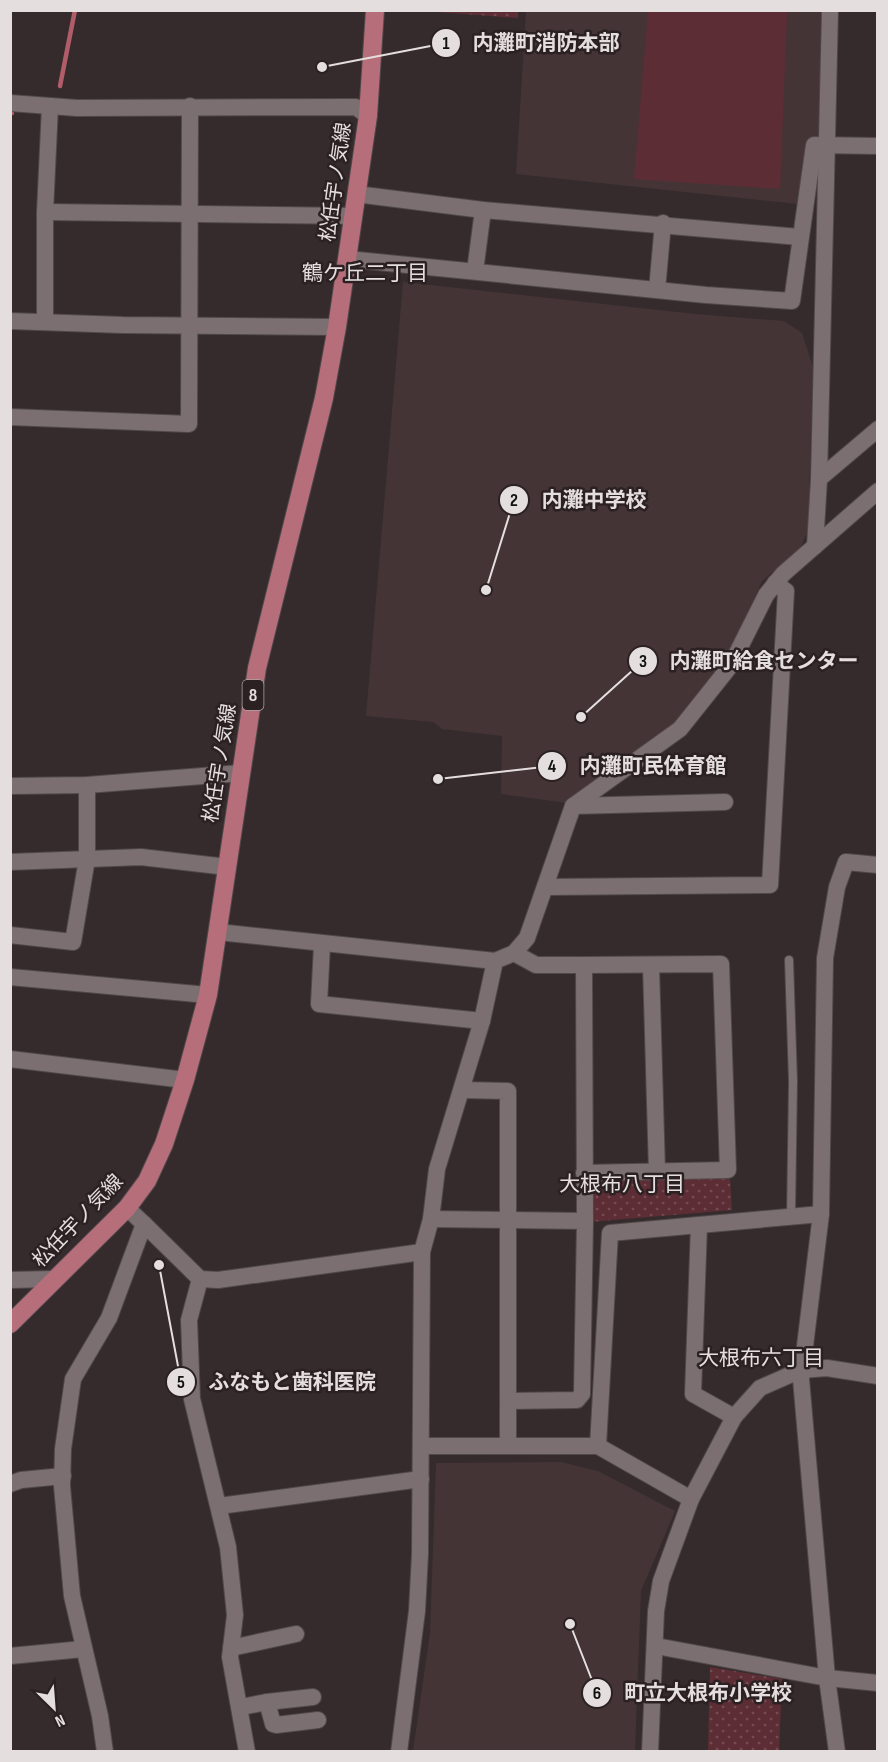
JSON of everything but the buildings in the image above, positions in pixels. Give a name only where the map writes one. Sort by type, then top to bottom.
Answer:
[{"type":"main road","name":"松任宇ノ気線","points":[[10,1324],[127,1208],[147,1181],[164,1144],[185,1080],[208,995],[257,668],[324,398],[337,327],[368,116],[375,10]]},
{"type":"street","points":[[815,546],[819,479],[830,10]]},
{"type":"street","points":[[10,103],[131,109],[190,106],[356,107],[368,116]]},
{"type":"street","points":[[45,322],[45,212],[50,106]]},
{"type":"street","points":[[10,417],[189,424],[190,106]]},
{"type":"street","points":[[348,259],[792,301],[799,237],[814,145],[878,146]]},
{"type":"street","points":[[356,194],[483,210],[663,223],[799,237]]},
{"type":"street","points":[[475,271],[483,210]]},
{"type":"street","points":[[45,212],[354,216]]},
{"type":"street","points":[[657,290],[663,223]]},
{"type":"street","points":[[10,321],[337,327]]},
{"type":"street","points":[[819,479],[878,429]]},
{"type":"street","points":[[218,932],[322,945],[495,961],[514,952],[527,938],[573,806],[680,729],[731,665],[766,595],[775,583],[878,491]]},
{"type":"street","points":[[546,887],[770,885],[786,591],[775,583]]},
{"type":"street","points":[[10,786],[87,785],[241,773]]},
{"type":"street","points":[[10,935],[73,942],[87,859],[87,785]]},
{"type":"street","points":[[573,806],[725,802]]},
{"type":"street","points":[[10,862],[141,857],[227,867]]},
{"type":"street","points":[[837,1752],[827,1678],[801,1370],[821,1214],[825,958],[829,926],[846,862],[878,865]]},
{"type":"street","points":[[322,945],[319,1004],[482,1022]]},
{"type":"street","points":[[514,952],[536,965],[721,964],[728,1170],[584,1173]]},
{"type":"street","points":[[399,1752],[417,1611],[421,1479],[422,1252],[431,1219],[437,1169],[482,1022],[495,961]]},
{"type":"street","points":[[508,1401],[578,1400],[582,1394],[585,1221],[584,965]]},
{"type":"street","points":[[651,966],[657,1171]]},
{"type":"street","points":[[10,977],[208,995]]},
{"type":"street","points":[[10,1059],[185,1080]]},
{"type":"street","points":[[462,1090],[508,1090],[508,1446]]},
{"type":"street","points":[[127,1208],[200,1279],[218,1280],[422,1252]]},
{"type":"street","points":[[598,1446],[610,1233],[821,1214]]},
{"type":"street","points":[[431,1219],[585,1221]]},
{"type":"street","points":[[105,1752],[100,1716],[72,1596],[63,1476],[73,1379],[109,1318],[144,1224]]},
{"type":"street","points":[[699,1225],[693,1394],[734,1417]]},
{"type":"street","points":[[10,1280],[53,1279]]},
{"type":"street","points":[[200,1279],[189,1320],[192,1399],[228,1546],[235,1616],[230,1657],[241,1707],[247,1752]]},
{"type":"street","points":[[650,1752],[656,1611],[661,1581],[691,1499],[734,1417],[760,1388],[801,1370],[827,1368],[878,1376]]},
{"type":"street","points":[[421,1446],[598,1446],[691,1499]]},
{"type":"street","points":[[10,1484],[21,1480],[63,1476]]},
{"type":"street","points":[[219,1506],[421,1479]]},
{"type":"street","points":[[231,1648],[296,1634]]},
{"type":"street","points":[[656,1646],[827,1678],[878,1683]]},
{"type":"street","points":[[10,1656],[83,1648]]},
{"type":"street","points":[[241,1707],[313,1697]]},
{"type":"street","points":[[267,1702],[273,1724],[318,1720]]},
{"type":"lane","points":[[789,960],[792,1081],[791,1216]]},
{"type":"shaded area","points":[[518,10],[518,18],[425,11]]},
{"type":"shaded area","points":[[526,11],[821,11],[819,151],[807,205],[516,174]]},
{"type":"shaded area","points":[[648,11],[787,11],[780,189],[634,179]]},
{"type":"shaded area","points":[[403,282],[695,314],[784,321],[802,333],[813,367],[808,530],[800,549],[762,581],[724,664],[677,730],[574,804],[501,794],[502,736],[442,729],[433,722],[366,716]]},
{"type":"shaded area","points":[[589,1178],[730,1178],[732,1210],[589,1222]]},
{"type":"shaded area","points":[[561,1462],[598,1471],[675,1511],[641,1591],[635,1751],[413,1751],[430,1633],[436,1463]]},
{"type":"shaded area","points":[[710,1667],[782,1679],[779,1751],[708,1751]]},
{"type":"waterway","points":[[60,86],[75,10]]},
{"type":"place","name":"内灘町消防本部","points":[[322,67]]},
{"type":"place","name":"内灘中学校","points":[[486,590]]},
{"type":"place","name":"内灘町給食センター","points":[[581,717]]},
{"type":"place","name":"内灘町民体育館","points":[[438,779]]},
{"type":"place","name":"ふなもと歯科医院","points":[[159,1265]]},
{"type":"place","name":"町立大根布小学校","points":[[570,1624]]},
{"type":"district","name":"鶴ケ丘二丁目","points":[[365,273]]},
{"type":"district","name":"大根布八丁目","points":[[622,1184]]},
{"type":"district","name":"大根布六丁目","points":[[761,1358]]}]
